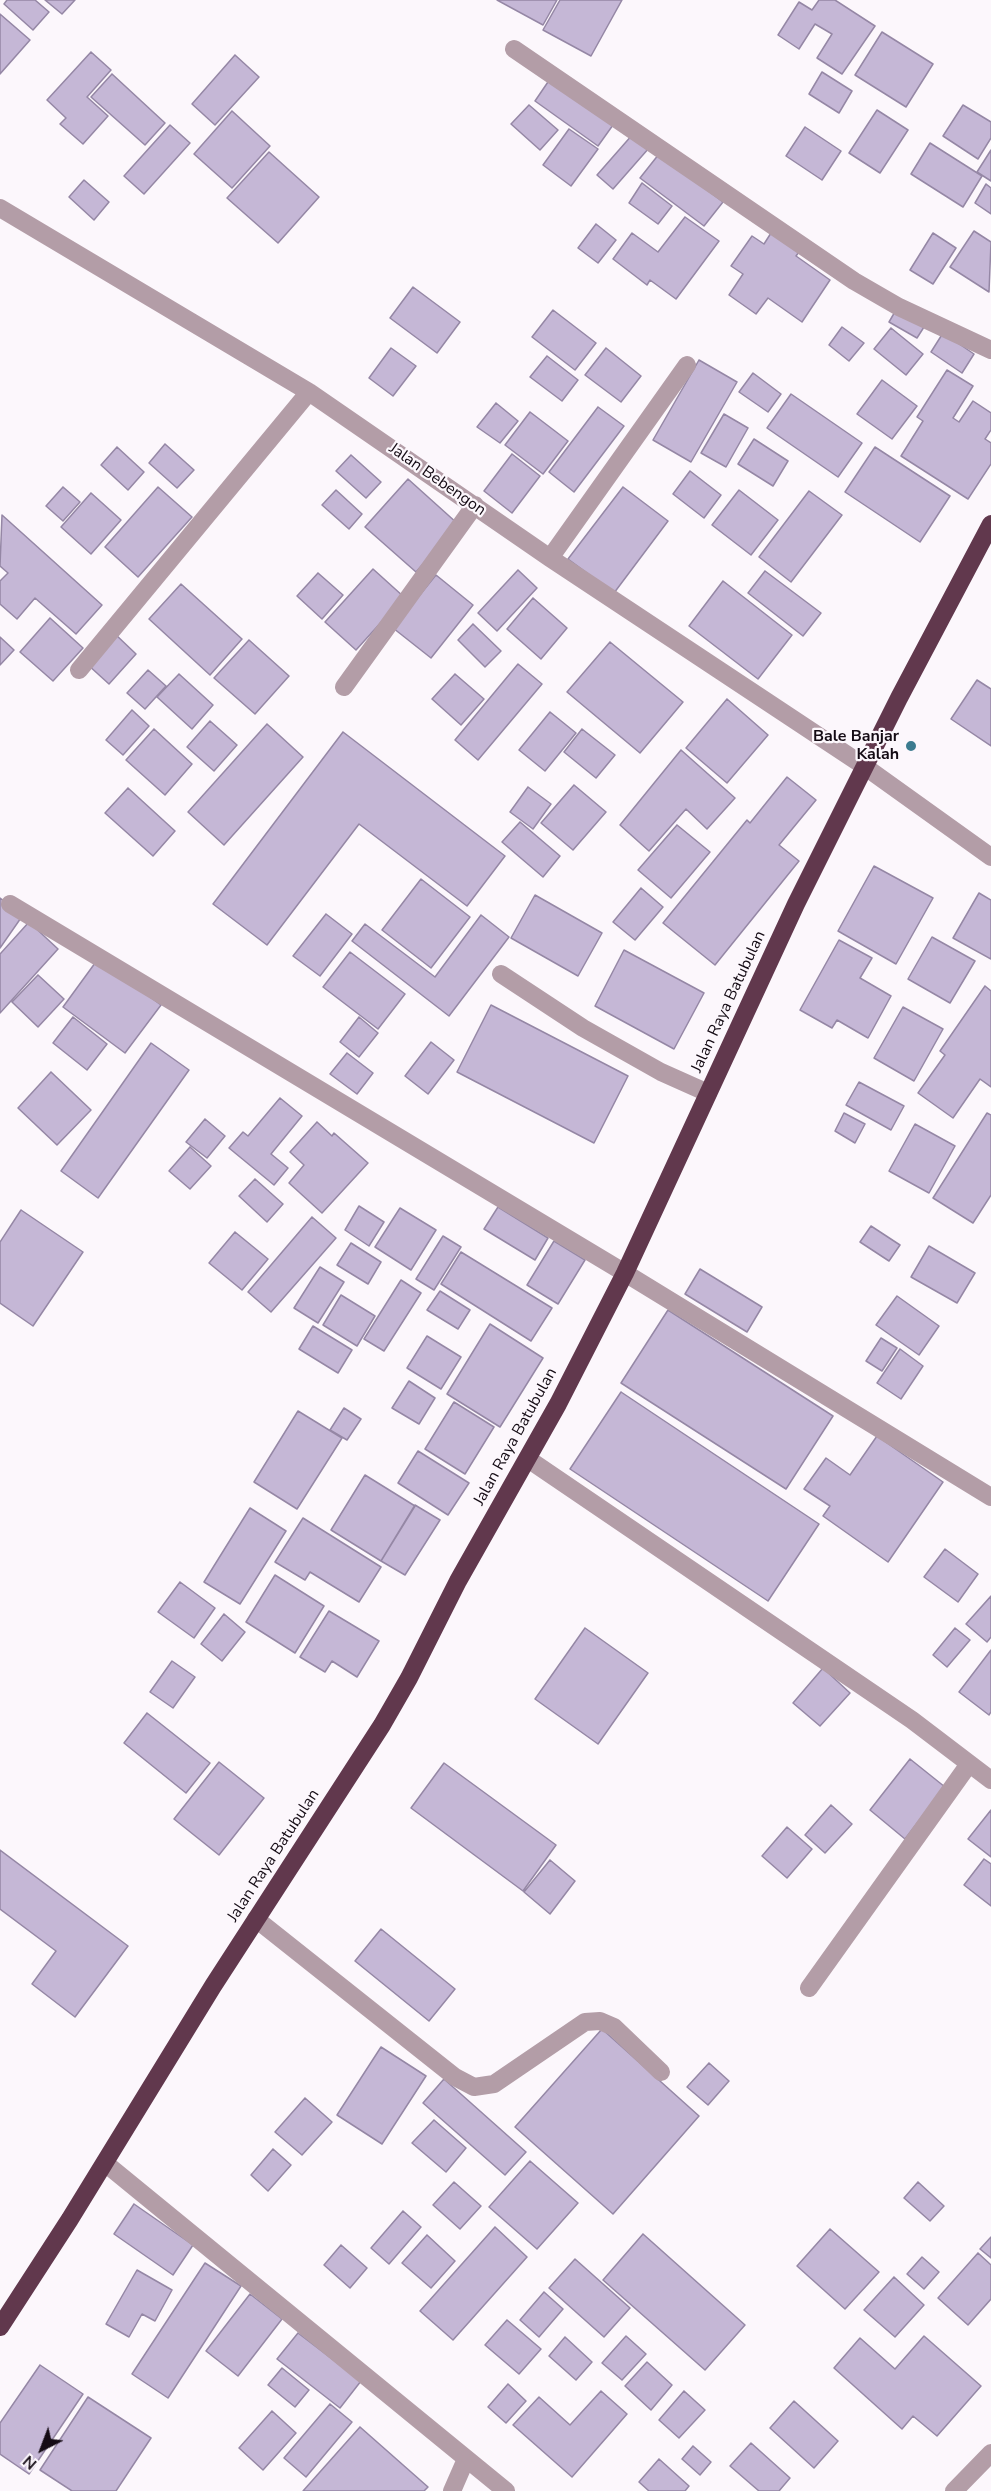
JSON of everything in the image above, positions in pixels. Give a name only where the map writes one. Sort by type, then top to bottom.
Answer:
[{"type":"highway","name":"Jalan Raya Batubulan","points":[[0,2327],[256,1919],[382,1725],[458,1581],[528,1459],[625,1273],[864,766],[991,524]]},
{"type":"street","points":[[514,49],[854,281],[899,307],[991,350]]},
{"type":"street","name":"Jalan Bebengon","points":[[0,208],[309,392],[550,558],[864,766],[991,857]]},
{"type":"street","points":[[550,558],[687,365]]},
{"type":"street","points":[[79,670],[309,392]]},
{"type":"street","points":[[344,687],[474,506]]},
{"type":"street","points":[[10,904],[625,1273],[991,1497]]},
{"type":"street","points":[[501,974],[583,1028],[661,1072],[708,1093]]},
{"type":"street","points":[[528,1459],[912,1720],[991,1780]]},
{"type":"street","points":[[808,1988],[969,1764]]},
{"type":"street","points":[[256,1919],[455,2077],[474,2087],[494,2084],[585,2022],[600,2021],[614,2027],[662,2072]]},
{"type":"street","points":[[105,2163],[506,2491]]},
{"type":"street","points":[[954,2491],[991,2453]]},
{"type":"street","points":[[452,2491],[465,2459]]},
{"type":"building","points":[[7,0],[35,0],[49,12],[33,30],[4,4]]},
{"type":"building","points":[[45,0],[75,0],[62,14]]},
{"type":"building","points":[[497,0],[557,0],[543,25]]},
{"type":"building","points":[[560,0],[622,0],[591,56],[543,30]]},
{"type":"building","points":[[819,0],[835,0],[875,26],[842,74],[817,58],[832,34],[815,24],[799,49],[778,35],[799,2],[812,10]]},
{"type":"building","points":[[0,14],[30,40],[0,74]]},
{"type":"building","points":[[882,32],[933,64],[906,107],[855,75]]},
{"type":"building","points":[[91,52],[111,70],[87,97],[108,116],[83,144],[60,124],[66,118],[47,100]]},
{"type":"building","points":[[235,55],[259,77],[215,125],[192,104]]},
{"type":"building","points":[[822,72],[852,91],[839,113],[809,94]]},
{"type":"building","points":[[112,74],[165,123],[145,145],[91,97]]},
{"type":"building","points":[[550,79],[613,125],[598,146],[535,101]]},
{"type":"building","points":[[529,105],[558,130],[540,150],[511,124]]},
{"type":"building","points":[[963,105],[991,122],[991,138],[978,159],[943,136]]},
{"type":"building","points":[[877,110],[908,130],[880,173],[849,153]]},
{"type":"building","points":[[232,111],[270,146],[232,188],[194,154]]},
{"type":"building","points":[[170,125],[190,143],[144,194],[124,176]]},
{"type":"building","points":[[805,127],[841,151],[822,180],[786,156]]},
{"type":"building","points":[[569,129],[598,149],[571,186],[543,165]]},
{"type":"building","points":[[633,134],[649,148],[613,189],[597,175]]},
{"type":"building","points":[[930,143],[982,176],[963,207],[911,174]]},
{"type":"building","points":[[991,150],[991,181],[977,172]]},
{"type":"building","points":[[269,152],[319,197],[278,243],[227,198]]},
{"type":"building","points":[[659,154],[723,202],[704,226],[640,178]]},
{"type":"building","points":[[84,180],[109,202],[94,220],[69,197]]},
{"type":"building","points":[[642,183],[672,206],[658,224],[629,203]]},
{"type":"building","points":[[986,184],[991,188],[991,214],[975,203]]},
{"type":"building","points":[[685,217],[719,241],[676,299],[650,280],[647,285],[613,259],[632,233],[658,252]]},
{"type":"building","points":[[596,224],[616,240],[598,263],[578,248]]},
{"type":"building","points":[[974,231],[991,242],[989,292],[950,267]]},
{"type":"building","points":[[771,233],[799,252],[796,256],[830,280],[802,322],[768,298],[756,314],[729,295],[743,274],[731,266],[752,236],[764,244]]},
{"type":"building","points":[[933,233],[956,248],[933,284],[910,270]]},
{"type":"building","points":[[413,287],[460,322],[437,353],[390,318]]},
{"type":"building","points":[[553,310],[596,343],[575,370],[532,337]]},
{"type":"building","points":[[896,310],[924,327],[917,338],[889,322]]},
{"type":"building","points":[[842,327],[864,343],[849,361],[829,345]]},
{"type":"building","points":[[891,328],[923,354],[906,375],[874,349]]},
{"type":"building","points":[[943,333],[974,354],[962,373],[931,352]]},
{"type":"building","points":[[391,348],[416,366],[393,396],[369,378]]},
{"type":"building","points":[[606,348],[641,376],[621,402],[585,375]]},
{"type":"building","points":[[547,356],[578,380],[562,401],[530,377]]},
{"type":"building","points":[[699,360],[737,382],[691,462],[653,440]]},
{"type":"building","points":[[947,370],[973,386],[953,418],[959,422],[973,401],[991,413],[991,430],[985,439],[991,443],[991,464],[968,499],[901,456],[923,421],[917,417]]},
{"type":"building","points":[[753,373],[781,394],[768,412],[739,392]]},
{"type":"building","points":[[882,380],[917,406],[892,439],[857,414]]},
{"type":"building","points":[[791,394],[862,443],[838,477],[767,428]]},
{"type":"building","points":[[496,403],[518,421],[500,443],[477,427]]},
{"type":"building","points":[[598,407],[624,426],[574,492],[549,472]]},
{"type":"building","points":[[530,412],[568,441],[543,474],[505,445]]},
{"type":"building","points":[[724,414],[748,428],[726,467],[701,453]]},
{"type":"building","points":[[754,439],[788,461],[773,486],[738,464]]},
{"type":"building","points":[[165,444],[194,470],[177,488],[149,463]]},
{"type":"building","points":[[117,447],[144,472],[128,490],[101,465]]},
{"type":"building","points":[[875,447],[950,496],[920,542],[845,492]]},
{"type":"building","points":[[512,454],[540,476],[512,513],[484,491]]},
{"type":"building","points":[[351,455],[381,482],[366,498],[336,471]]},
{"type":"building","points":[[690,471],[721,495],[704,518],[673,494]]},
{"type":"building","points":[[408,479],[458,524],[416,572],[365,527]]},
{"type":"building","points":[[63,487],[80,502],[63,521],[46,506]]},
{"type":"building","points":[[158,487],[192,517],[138,577],[105,547]]},
{"type":"building","points":[[623,487],[668,521],[614,593],[568,559]]},
{"type":"building","points":[[336,490],[362,514],[349,529],[322,505]]},
{"type":"building","points":[[739,490],[778,520],[751,555],[712,525]]},
{"type":"building","points":[[809,491],[842,515],[791,582],[759,557]]},
{"type":"building","points":[[91,493],[121,520],[91,554],[61,527]]},
{"type":"building","points":[[2,515],[102,605],[76,634],[35,598],[17,619],[0,604],[0,581],[8,573],[0,566]]},
{"type":"building","points":[[373,569],[404,597],[356,650],[325,622]]},
{"type":"building","points":[[518,570],[537,588],[497,631],[478,613]]},
{"type":"building","points":[[765,571],[821,613],[803,636],[748,593]]},
{"type":"building","points":[[318,573],[343,595],[322,619],[297,596]]},
{"type":"building","points":[[436,575],[473,605],[431,658],[393,628]]},
{"type":"building","points":[[723,581],[792,635],[758,679],[689,626]]},
{"type":"building","points":[[181,584],[242,639],[210,675],[149,619]]},
{"type":"building","points":[[533,598],[567,628],[541,659],[507,629]]},
{"type":"building","points":[[50,618],[83,648],[53,681],[20,652]]},
{"type":"building","points":[[473,624],[501,651],[485,667],[458,640]]},
{"type":"building","points":[[114,633],[136,654],[109,684],[87,664]]},
{"type":"building","points":[[0,637],[14,650],[0,665]]},
{"type":"building","points":[[249,640],[289,676],[255,714],[214,678]]},
{"type":"building","points":[[610,642],[683,702],[640,753],[567,692]]},
{"type":"building","points":[[518,664],[542,684],[478,760],[455,740]]},
{"type":"building","points":[[148,670],[166,686],[145,709],[127,693]]},
{"type":"building","points":[[179,674],[213,705],[192,729],[157,697]]},
{"type":"building","points":[[455,674],[484,699],[461,725],[432,699]]},
{"type":"building","points":[[977,680],[991,689],[991,746],[951,719]]},
{"type":"building","points":[[727,699],[768,735],[727,783],[686,748]]},
{"type":"building","points":[[132,710],[149,726],[123,755],[106,740]]},
{"type":"building","points":[[550,712],[576,733],[545,771],[519,750]]},
{"type":"building","points":[[210,721],[237,745],[214,771],[187,747]]},
{"type":"building","points":[[267,724],[303,757],[224,845],[188,812]]},
{"type":"building","points":[[154,729],[192,764],[165,795],[126,760]]},
{"type":"building","points":[[582,729],[615,755],[596,778],[564,752]]},
{"type":"building","points":[[343,732],[505,856],[467,906],[359,824],[267,945],[213,904]]},
{"type":"building","points":[[681,750],[735,798],[707,829],[686,809],[649,851],[620,825]]},
{"type":"building","points":[[787,777],[816,800],[779,845],[799,861],[715,965],[663,923],[747,820],[750,823]]},
{"type":"building","points":[[574,785],[606,812],[573,850],[541,823]]},
{"type":"building","points":[[528,787],[551,804],[533,829],[510,812]]},
{"type":"building","points":[[128,788],[175,831],[153,856],[105,813]]},
{"type":"building","points":[[520,822],[560,856],[543,877],[502,842]]},
{"type":"building","points":[[677,825],[710,852],[671,898],[638,870]]},
{"type":"building","points":[[874,866],[933,898],[896,964],[838,931]]},
{"type":"building","points":[[421,879],[470,917],[431,968],[382,930]]},
{"type":"building","points":[[641,888],[663,907],[635,940],[613,922]]},
{"type":"building","points":[[979,893],[991,900],[991,959],[953,938]]},
{"type":"building","points":[[535,895],[602,933],[578,976],[511,938]]},
{"type":"building","points":[[0,898],[23,915],[0,948]]},
{"type":"building","points":[[326,914],[352,934],[320,976],[293,956]]},
{"type":"building","points":[[481,915],[509,937],[449,1016],[352,941],[365,924],[435,977]]},
{"type":"building","points":[[29,922],[58,949],[0,1013],[0,954]]},
{"type":"building","points":[[932,937],[975,961],[950,1003],[908,979]]},
{"type":"building","points":[[839,940],[872,958],[860,978],[891,996],[868,1038],[837,1020],[832,1028],[800,1010]]},
{"type":"building","points":[[624,950],[704,993],[674,1049],[595,1006]]},
{"type":"building","points":[[350,952],[405,994],[378,1029],[323,987]]},
{"type":"building","points":[[98,959],[161,1005],[125,1053],[63,1007]]},
{"type":"building","points":[[38,975],[64,999],[38,1027],[12,1002]]},
{"type":"building","points":[[985,986],[991,991],[991,1087],[980,1079],[953,1118],[918,1093],[945,1055],[940,1051]]},
{"type":"building","points":[[491,1005],[628,1076],[594,1143],[457,1072]]},
{"type":"building","points":[[903,1007],[943,1029],[914,1081],[874,1058]]},
{"type":"building","points":[[73,1017],[107,1044],[87,1070],[53,1043]]},
{"type":"building","points":[[359,1017],[378,1033],[359,1057],[340,1042]]},
{"type":"building","points":[[431,1042],[454,1060],[428,1094],[405,1076]]},
{"type":"building","points":[[151,1043],[189,1070],[98,1198],[61,1171]]},
{"type":"building","points":[[347,1053],[373,1073],[357,1094],[330,1074]]},
{"type":"building","points":[[51,1072],[91,1110],[57,1145],[18,1108]]},
{"type":"building","points":[[859,1082],[904,1106],[891,1130],[846,1105]]},
{"type":"building","points":[[280,1098],[302,1116],[271,1154],[288,1168],[274,1185],[229,1148],[243,1132],[248,1136]]},
{"type":"building","points":[[844,1113],[865,1124],[855,1143],[835,1131]]},
{"type":"building","points":[[987,1113],[991,1115],[991,1195],[973,1223],[933,1198]]},
{"type":"building","points":[[205,1119],[225,1136],[207,1158],[186,1142]]},
{"type":"building","points":[[317,1122],[332,1136],[334,1133],[368,1163],[322,1213],[289,1183],[304,1165],[290,1152]]},
{"type":"building","points":[[915,1124],[955,1146],[929,1193],[889,1171]]},
{"type":"building","points":[[190,1147],[211,1166],[190,1189],[169,1171]]},
{"type":"building","points":[[255,1179],[283,1204],[267,1222],[239,1196]]},
{"type":"building","points":[[359,1206],[384,1222],[369,1246],[345,1230]]},
{"type":"building","points":[[498,1207],[548,1238],[535,1260],[484,1229]]},
{"type":"building","points":[[400,1208],[436,1230],[411,1270],[375,1247]]},
{"type":"building","points":[[21,1210],[83,1252],[33,1326],[0,1303],[0,1242]]},
{"type":"building","points":[[312,1217],[336,1238],[271,1312],[248,1292]]},
{"type":"building","points":[[871,1226],[900,1245],[889,1261],[860,1242]]},
{"type":"building","points":[[235,1232],[268,1259],[242,1290],[209,1263]]},
{"type":"building","points":[[443,1236],[461,1247],[434,1290],[416,1279]]},
{"type":"building","points":[[554,1241],[585,1260],[558,1304],[527,1285]]},
{"type":"building","points":[[351,1243],[381,1262],[368,1284],[337,1265]]},
{"type":"building","points":[[929,1246],[975,1273],[957,1303],[911,1277]]},
{"type":"building","points":[[461,1252],[552,1308],[531,1341],[441,1284]]},
{"type":"building","points":[[320,1267],[344,1282],[318,1323],[294,1308]]},
{"type":"building","points":[[700,1269],[762,1307],[747,1332],[685,1294]]},
{"type":"building","points":[[401,1280],[421,1293],[384,1351],[364,1339]]},
{"type":"building","points":[[440,1291],[470,1310],[458,1329],[427,1310]]},
{"type":"building","points":[[341,1295],[375,1316],[357,1346],[323,1325]]},
{"type":"building","points":[[897,1296],[939,1326],[919,1355],[876,1325]]},
{"type":"building","points":[[668,1310],[833,1416],[786,1489],[621,1383]]},
{"type":"building","points":[[490,1324],[543,1358],[500,1427],[447,1394]]},
{"type":"building","points":[[313,1326],[352,1350],[338,1373],[299,1349]]},
{"type":"building","points":[[427,1336],[461,1357],[441,1389],[407,1368]]},
{"type":"building","points":[[881,1338],[897,1348],[882,1371],[866,1361]]},
{"type":"building","points":[[900,1349],[923,1366],[901,1399],[877,1383]]},
{"type":"building","points":[[409,1381],[435,1398],[419,1424],[392,1408]]},
{"type":"building","points":[[621,1392],[819,1524],[768,1601],[570,1469]]},
{"type":"building","points":[[454,1402],[494,1427],[465,1474],[425,1449]]},
{"type":"building","points":[[344,1408],[361,1419],[347,1440],[330,1430]]},
{"type":"building","points":[[298,1411],[342,1438],[297,1509],[254,1482]]},
{"type":"building","points":[[877,1436],[943,1482],[888,1562],[823,1516],[830,1506],[804,1489],[826,1458],[850,1475]]},
{"type":"building","points":[[418,1451],[469,1483],[448,1515],[398,1483]]},
{"type":"building","points":[[365,1475],[415,1506],[381,1561],[331,1530]]},
{"type":"building","points":[[415,1505],[440,1520],[405,1575],[381,1561]]},
{"type":"building","points":[[250,1508],[286,1531],[240,1604],[204,1582]]},
{"type":"building","points":[[303,1518],[381,1567],[359,1602],[310,1572],[305,1580],[275,1562]]},
{"type":"building","points":[[945,1549],[978,1574],[958,1602],[924,1577]]},
{"type":"building","points":[[275,1575],[324,1606],[295,1653],[246,1622]]},
{"type":"building","points":[[180,1582],[215,1608],[194,1638],[158,1612]]},
{"type":"building","points":[[991,1596],[991,1637],[987,1642],[966,1624]]},
{"type":"building","points":[[329,1611],[379,1641],[357,1677],[332,1661],[325,1672],[300,1657]]},
{"type":"building","points":[[224,1614],[245,1632],[222,1661],[201,1644]]},
{"type":"building","points":[[585,1628],[648,1673],[598,1744],[535,1699]]},
{"type":"building","points":[[955,1628],[970,1640],[947,1667],[933,1655]]},
{"type":"building","points":[[991,1650],[991,1712],[989,1715],[959,1692]]},
{"type":"building","points":[[172,1661],[195,1677],[173,1708],[150,1692]]},
{"type":"building","points":[[823,1668],[850,1693],[820,1726],[793,1703]]},
{"type":"building","points":[[147,1713],[210,1763],[186,1793],[124,1743]]},
{"type":"building","points":[[910,1759],[945,1787],[905,1839],[870,1810]]},
{"type":"building","points":[[219,1762],[264,1798],[219,1855],[174,1819]]},
{"type":"building","points":[[444,1763],[556,1845],[523,1891],[411,1808]]},
{"type":"building","points":[[831,1805],[852,1824],[825,1853],[805,1835]]},
{"type":"building","points":[[991,1810],[991,1857],[968,1839]]},
{"type":"building","points":[[787,1827],[812,1849],[787,1878],[762,1856]]},
{"type":"building","points":[[0,1850],[128,1946],[75,2017],[32,1984],[56,1951],[0,1909]]},
{"type":"building","points":[[984,1859],[991,1864],[991,1906],[964,1885]]},
{"type":"building","points":[[550,1860],[575,1881],[550,1914],[524,1892]]},
{"type":"building","points":[[381,1929],[455,1989],[429,2021],[355,1961]]},
{"type":"building","points":[[602,2029],[699,2116],[613,2214],[515,2127]]},
{"type":"building","points":[[381,2047],[426,2076],[382,2144],[337,2115]]},
{"type":"building","points":[[709,2063],[729,2081],[708,2105],[687,2087]]},
{"type":"building","points":[[444,2079],[526,2152],[505,2175],[423,2103]]},
{"type":"building","points":[[305,2098],[332,2122],[302,2155],[275,2132]]},
{"type":"building","points":[[434,2120],[466,2148],[446,2172],[412,2143]]},
{"type":"building","points":[[273,2149],[291,2165],[268,2191],[251,2175]]},
{"type":"building","points":[[530,2161],[578,2203],[537,2249],[489,2207]]},
{"type":"building","points":[[454,2182],[481,2206],[460,2229],[433,2205]]},
{"type":"building","points":[[918,2182],[944,2206],[930,2221],[904,2198]]},
{"type":"building","points":[[134,2204],[193,2245],[173,2275],[114,2234]]},
{"type":"building","points":[[403,2211],[421,2227],[389,2264],[371,2248]]},
{"type":"building","points":[[495,2227],[527,2257],[453,2340],[420,2311]]},
{"type":"building","points":[[830,2229],[879,2272],[845,2309],[797,2266]]},
{"type":"building","points":[[643,2234],[745,2325],[705,2370],[603,2280]]},
{"type":"building","points":[[427,2235],[455,2261],[431,2288],[402,2263]]},
{"type":"building","points":[[991,2237],[991,2258],[980,2249]]},
{"type":"building","points":[[341,2245],[367,2268],[350,2288],[324,2265]]},
{"type":"building","points":[[978,2253],[991,2265],[991,2299],[968,2325],[938,2298]]},
{"type":"building","points":[[922,2257],[939,2272],[924,2289],[907,2274]]},
{"type":"building","points":[[575,2259],[630,2308],[604,2337],[549,2288]]},
{"type":"building","points":[[205,2263],[241,2286],[168,2398],[132,2374]]},
{"type":"building","points":[[137,2270],[172,2290],[155,2321],[142,2314],[129,2337],[106,2324]]},
{"type":"building","points":[[894,2277],[924,2305],[895,2337],[864,2310]]},
{"type":"building","points":[[544,2292],[563,2309],[539,2337],[520,2320]]},
{"type":"building","points":[[250,2294],[282,2319],[238,2376],[206,2351]]},
{"type":"building","points":[[507,2320],[541,2349],[519,2374],[485,2345]]},
{"type":"building","points":[[298,2333],[361,2381],[340,2408],[277,2359]]},
{"type":"building","points":[[626,2336],[646,2354],[622,2380],[602,2363]]},
{"type":"building","points":[[924,2336],[981,2386],[937,2436],[913,2416],[902,2429],[834,2368],[860,2338],[895,2369]]},
{"type":"building","points":[[565,2337],[592,2362],[576,2380],[549,2356]]},
{"type":"building","points":[[647,2362],[672,2385],[651,2410],[625,2386]]},
{"type":"building","points":[[40,2365],[83,2394],[29,2474],[0,2454],[0,2423]]},
{"type":"building","points":[[282,2368],[309,2390],[295,2407],[268,2385]]},
{"type":"building","points":[[508,2384],[526,2401],[506,2423],[488,2407]]},
{"type":"building","points":[[601,2391],[627,2414],[572,2477],[513,2425],[539,2397],[570,2425]]},
{"type":"building","points":[[684,2391],[705,2410],[679,2438],[659,2420]]},
{"type":"building","points":[[88,2397],[151,2438],[116,2491],[72,2491],[40,2470]]},
{"type":"building","points":[[794,2401],[838,2441],[814,2468],[770,2428]]},
{"type":"building","points":[[330,2404],[352,2422],[306,2477],[284,2458]]},
{"type":"building","points":[[272,2411],[296,2433],[263,2470],[239,2448]]},
{"type":"building","points":[[360,2427],[428,2487],[424,2491],[303,2491]]},
{"type":"building","points":[[751,2443],[790,2478],[779,2491],[759,2491],[730,2466]]},
{"type":"building","points":[[693,2446],[711,2462],[700,2475],[682,2459]]},
{"type":"building","points":[[659,2459],[689,2486],[685,2491],[649,2491],[639,2482]]},
{"type":"place","name":"Bale Banjar Kalah","points":[[911,746]]}]
